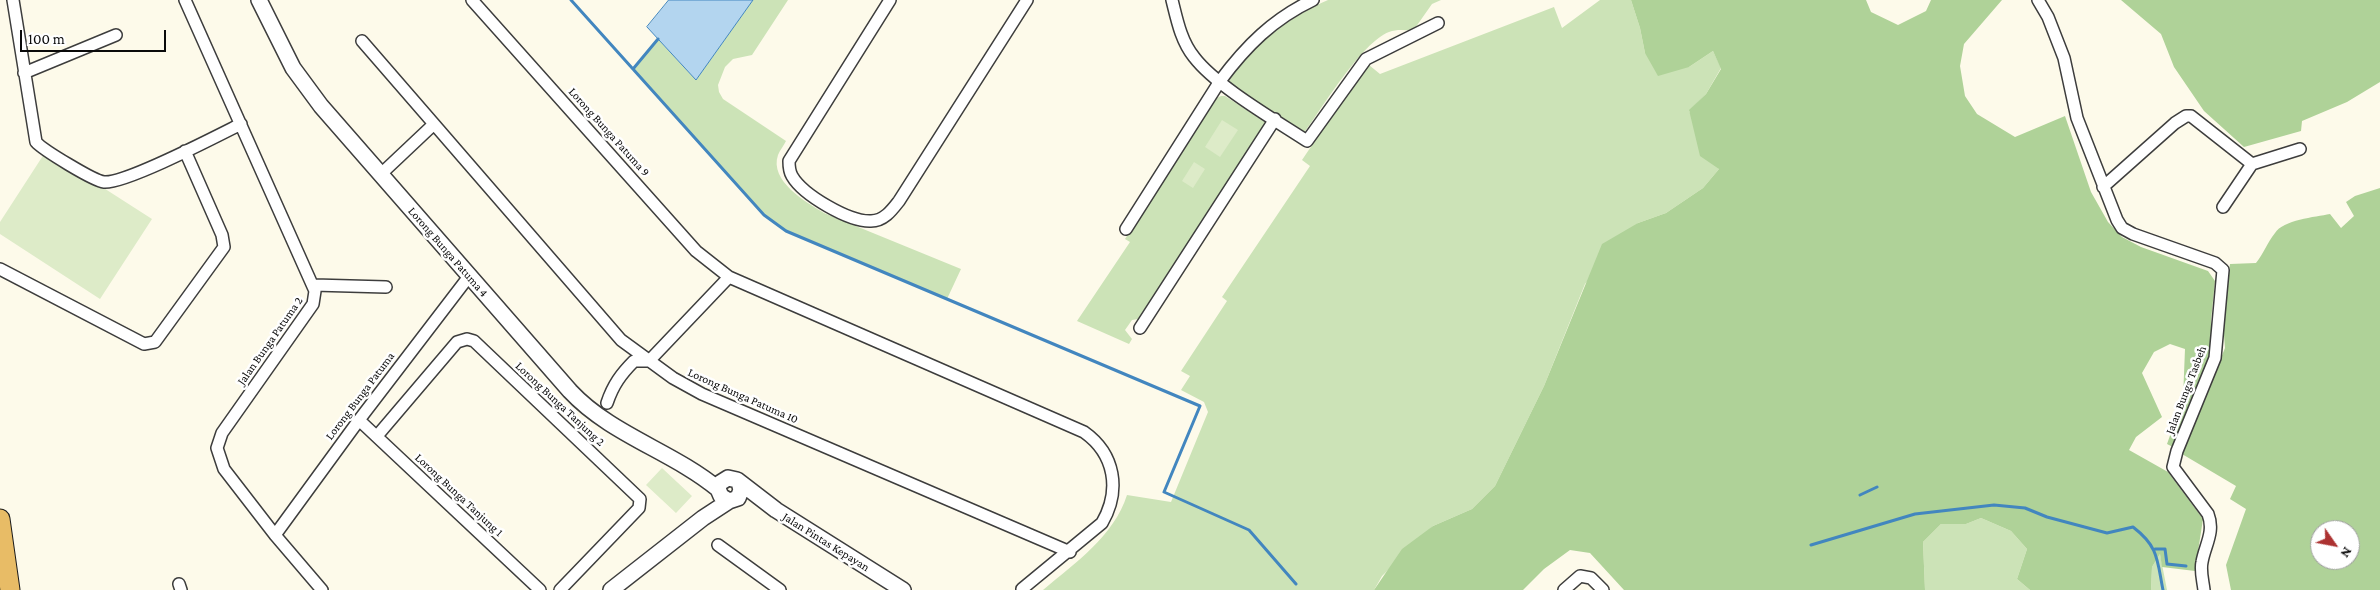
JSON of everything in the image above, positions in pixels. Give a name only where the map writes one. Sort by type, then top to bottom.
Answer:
[{"type":"highway","points":[[0,519],[10,590]]},
{"type":"street","points":[[13,0],[36,142],[97,180],[111,182],[185,151],[241,124]]},
{"type":"street","name":"Jalan Bunga Patuma 2","points":[[185,0],[314,285],[316,297],[313,304],[232,418],[217,443],[218,455],[224,469],[274,535],[322,590]]},
{"type":"street","name":"Lorong Bunga Patuma 4","points":[[259,0],[284,52],[305,86],[334,123],[470,275],[527,344],[580,402],[607,422],[680,462]]},
{"type":"street","name":"Lorong Bunga Patuma 9","points":[[472,0],[696,251],[729,277],[1084,432],[1097,441],[1110,463],[1112,476],[1112,501],[1102,523],[1070,552],[1022,589]]},
{"type":"street","points":[[890,0],[789,161],[789,169],[792,176],[810,194],[843,214],[872,222],[888,214],[899,201],[1027,0]]},
{"type":"street","points":[[1172,0],[1181,33],[1193,56],[1220,81],[1307,141],[1366,59],[1438,23]]},
{"type":"street","points":[[1126,229],[1220,81],[1247,46],[1263,31],[1287,14],[1313,0]]},
{"type":"street","name":"Jalan Bunga Tasbeh","points":[[2038,0],[2048,17],[2064,58],[2077,118],[2103,187],[2122,228],[2145,240],[2215,263],[2223,270],[2215,358],[2177,451],[2173,467],[2208,514],[2211,522],[2211,530],[2202,562],[2204,590]]},
{"type":"street","points":[[24,73],[116,35]]},
{"type":"street","name":"Lorong Bunga Patuma 10","points":[[362,41],[621,340],[649,361],[673,378],[702,394],[1070,552]]},
{"type":"street","points":[[2103,187],[2175,122],[2186,116],[2196,118],[2252,164]]},
{"type":"street","points":[[1140,328],[1275,119]]},
{"type":"street","points":[[381,174],[434,124]]},
{"type":"street","points":[[2223,207],[2252,164],[2300,149]]},
{"type":"street","points":[[0,269],[144,344],[155,342],[224,247],[222,235],[185,151]]},
{"type":"street","name":"Lorong Bunga Patuma","points":[[274,535],[470,275]]},
{"type":"street","points":[[607,403],[613,386],[621,374],[634,361],[649,361],[729,277]]},
{"type":"street","points":[[314,285],[386,287]]},
{"type":"street","name":"Lorong Bunga Tanjung 2","points":[[376,436],[457,342],[467,339],[474,342],[640,499],[639,508],[560,590]]},
{"type":"street","name":"Lorong Bunga Tanjung 1","points":[[359,420],[540,590]]},
{"type":"street","points":[[611,590],[703,518],[726,496],[741,490],[735,480],[680,462]]},
{"type":"street","points":[[680,462],[726,496]]},
{"type":"street","points":[[726,496],[722,481],[735,480]]},
{"type":"street","name":"Jalan Pintas Kepayan","points":[[735,480],[776,510],[902,590]]},
{"type":"street","name":"Jalan Pintas Kepayan","points":[[726,496],[753,501],[776,510]]},
{"type":"street","points":[[718,545],[780,590]]},
{"type":"street","points":[[1564,590],[1580,576],[1591,578],[1603,590]]},
{"type":"green space","points":[[753,0],[788,0],[752,55],[733,59],[725,67],[718,85],[723,99],[786,141],[778,155],[777,165],[784,182],[799,197],[824,213],[961,269],[947,299],[786,231],[764,215],[633,69],[658,39],[696,80]]},
{"type":"green space","points":[[1328,0],[1441,0],[1432,4],[1413,31],[1398,30],[1389,32],[1378,38],[1367,48],[1343,77],[1304,133],[1229,84],[1229,81],[1238,68],[1272,33],[1299,15]]},
{"type":"green space","points":[[1600,0],[1631,0],[1640,28],[1645,53],[1689,67],[1713,51],[1721,68],[1706,94],[1689,111],[1719,169],[1703,188],[1666,213],[1638,223],[1585,284],[1544,386],[1495,486],[1472,509],[1433,526],[1382,576],[1374,590],[1043,590],[1080,559],[1103,536],[1121,510],[1127,495],[1171,502],[1208,412],[1204,402],[1181,390],[1190,376],[1181,371],[1227,301],[1222,297],[1310,166],[1302,160],[1358,77],[1369,65],[1380,74],[1554,7],[1562,28]]},
{"type":"green space","points":[[1631,0],[1866,0],[1871,12],[1898,25],[1926,11],[1931,0],[2002,0],[1964,44],[1960,66],[1965,96],[1977,114],[2015,137],[2065,116],[2091,192],[2108,222],[2122,237],[2141,247],[2208,271],[2215,281],[2211,320],[2212,345],[2209,359],[2173,447],[2167,444],[2183,399],[2185,349],[2170,344],[2154,352],[2142,373],[2162,417],[2136,437],[2129,450],[2168,472],[2203,519],[2195,571],[2162,567],[2160,554],[2152,567],[2151,590],[2030,590],[2017,579],[2027,549],[2011,531],[1981,518],[1966,524],[1941,524],[1923,542],[1925,590],[1624,590],[1590,553],[1570,550],[1544,569],[1523,590],[1374,590],[1402,549],[1433,526],[1472,509],[1495,486],[1544,386],[1602,244],[1638,223],[1666,213],[1703,188],[1719,169],[1700,156],[1689,110],[1706,94],[1721,69],[1713,51],[1689,67],[1658,76],[1645,53],[1640,28]]},
{"type":"green space","points":[[2121,0],[2380,0],[2380,82],[2347,102],[2302,121],[2301,131],[2244,147],[2204,111],[2174,67],[2161,34]]},
{"type":"green space","points":[[1225,96],[1265,122],[1265,125],[1138,319],[1132,320],[1125,330],[1132,339],[1129,344],[1077,321],[1130,242],[1125,239],[1217,98]]},
{"type":"green space","points":[[1222,120],[1238,130],[1220,157],[1205,147]]},
{"type":"green space","points":[[46,151],[152,219],[100,299],[0,234],[0,222]]},
{"type":"green space","points":[[1194,162],[1205,169],[1193,188],[1182,181]]},
{"type":"green space","points":[[2380,188],[2380,590],[2231,590],[2226,565],[2246,509],[2230,499],[2236,486],[2182,454],[2225,348],[2223,322],[2230,264],[2256,263],[2275,233],[2292,222],[2330,214],[2341,228],[2354,216],[2346,202],[2355,196]]},
{"type":"green space","points":[[662,468],[692,496],[676,513],[646,485]]},
{"type":"green space","points":[[1981,518],[2011,531],[2027,549],[2017,579],[2030,590],[1925,590],[1923,542],[1941,524],[1966,524]]},
{"type":"green space","points":[[2160,554],[2167,590],[2151,590],[2152,567]]},
{"type":"water","points":[[669,0],[753,0],[696,80],[647,27]]},
{"type":"waterway","points":[[571,0],[764,215],[786,231],[1200,406],[1164,492],[1249,530],[1296,584]]},
{"type":"waterway","points":[[633,69],[658,39]]},
{"type":"waterway","points":[[1860,495],[1877,487]]},
{"type":"waterway","points":[[1811,545],[1915,514],[1994,505],[2025,508],[2047,517],[2107,533],[2133,527],[2148,541],[2156,555],[2163,590]]},
{"type":"waterway","points":[[2155,549],[2165,549],[2167,564],[2186,566]]}]
